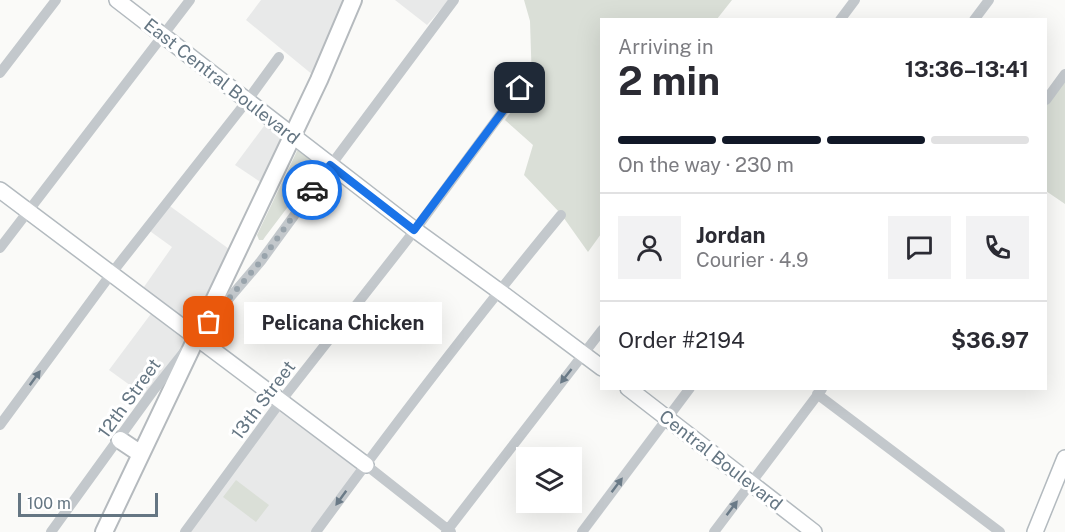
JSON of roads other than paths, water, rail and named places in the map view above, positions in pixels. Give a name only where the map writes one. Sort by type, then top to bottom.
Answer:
[{"type":"main road","name":"East Central Boulevard","points":[[117,0],[414,230],[499,291]]},
{"type":"main road","points":[[104,532],[328,62],[353,0]]},
{"type":"main road","points":[[0,190],[366,465]]},
{"type":"main road","points":[[499,291],[600,367]]},
{"type":"main road","name":"Central Boulevard","points":[[631,390],[814,532]]},
{"type":"main road","points":[[120,440],[141,454]]},
{"type":"main road","points":[[1035,532],[1065,459]]},
{"type":"street","points":[[0,73],[56,0]]},
{"type":"street","points":[[0,248],[190,0]]},
{"type":"street","name":"12th Street","points":[[51,532],[171,368],[261,261],[454,0]]},
{"type":"street","points":[[842,18],[855,0]]},
{"type":"street","points":[[976,18],[989,0]]},
{"type":"street","points":[[0,425],[111,274],[279,57]]},
{"type":"street","points":[[1047,99],[1065,74]]},
{"type":"street","name":"13th Street","points":[[185,532],[281,401],[414,230],[520,88]]},
{"type":"street","points":[[316,532],[499,291],[561,214]]},
{"type":"street","points":[[366,465],[448,531],[600,333]]},
{"type":"street","points":[[582,532],[688,390]]},
{"type":"street","points":[[714,532],[820,391],[1000,532]]},
{"type":"place","name":"Pelicana Chicken","points":[[209,322]]}]
